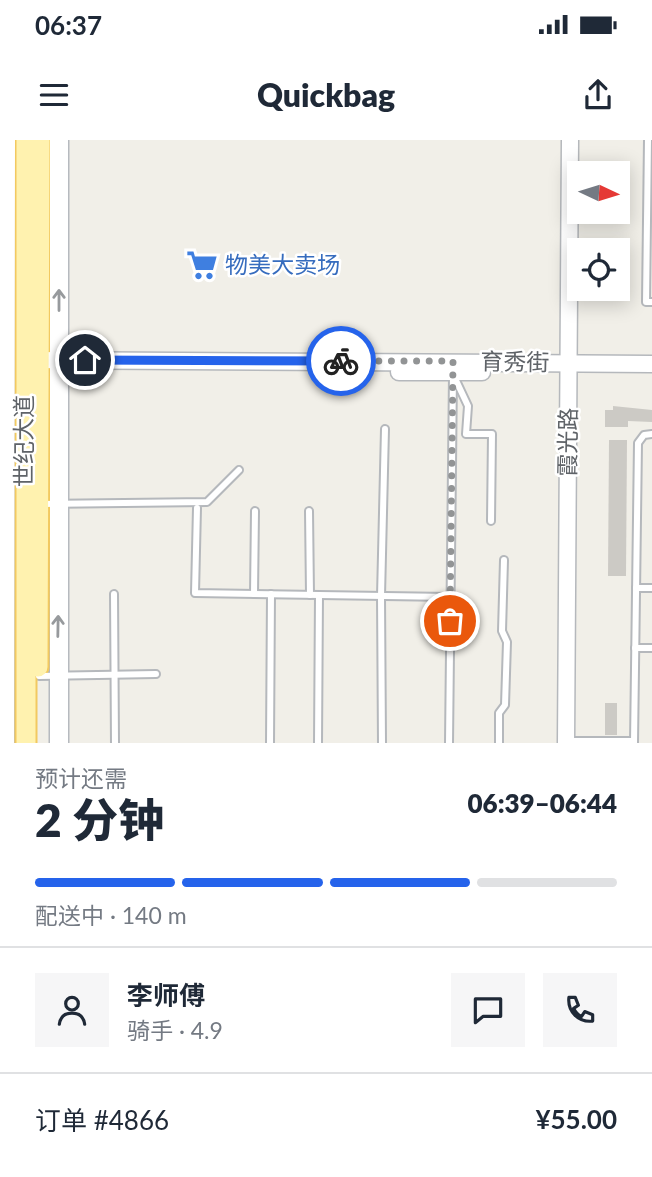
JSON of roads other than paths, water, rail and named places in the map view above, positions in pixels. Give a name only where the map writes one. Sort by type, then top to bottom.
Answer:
[{"type":"main road","points":[[6,140],[26,365],[60,503],[48,676],[59,743]]},
{"type":"main road","name":"世纪大道","points":[[26,140],[26,743]]},
{"type":"main road","name":"世纪大道","points":[[39,743],[48,676],[39,504],[26,365],[40,140]]},
{"type":"main road","points":[[5,743],[26,365],[60,140]]},
{"type":"street","name":"霞光路","points":[[570,140],[573,367]]},
{"type":"street","name":"霞光路","points":[[570,742],[578,140]]},
{"type":"street","name":"育秀街","points":[[26,365],[573,367],[652,364]]},
{"type":"street","name":"育秀街","points":[[573,367],[652,373]]},
{"type":"lane","points":[[650,141],[646,302],[652,302]]},
{"type":"lane","points":[[453,367],[468,406],[466,434],[492,434],[491,521]]},
{"type":"lane","points":[[449,743],[453,367]]},
{"type":"lane","points":[[382,743],[381,596],[385,429]]},
{"type":"lane","points":[[570,742],[634,742],[638,443],[644,435],[652,434]]},
{"type":"lane","points":[[39,504],[207,502],[239,470]]},
{"type":"lane","points":[[197,508],[195,593],[450,597]]},
{"type":"lane","points":[[254,594],[255,511]]},
{"type":"lane","points":[[309,511],[310,595]]},
{"type":"lane","points":[[499,743],[499,713],[505,705],[507,642],[502,631],[504,560]]},
{"type":"lane","points":[[636,588],[652,588]]},
{"type":"lane","points":[[114,594],[115,743]]},
{"type":"lane","points":[[270,743],[271,594]]},
{"type":"lane","points":[[318,743],[319,595]]},
{"type":"lane","points":[[635,648],[652,648]]},
{"type":"lane","points":[[48,676],[156,674]]},
{"type":"place","name":"物美大卖场","points":[[202,265]]}]
